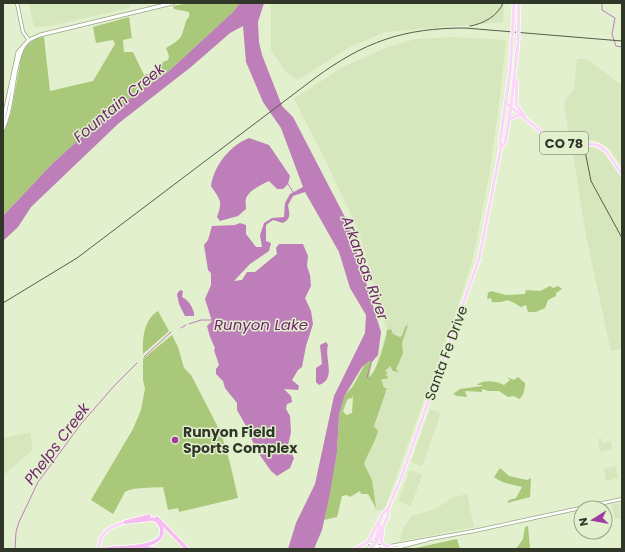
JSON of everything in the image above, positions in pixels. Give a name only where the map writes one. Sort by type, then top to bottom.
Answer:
[{"type":"highway","points":[[126,522],[145,517],[156,518],[187,549]]},
{"type":"highway","points":[[106,549],[153,544],[160,539],[162,532],[161,526],[154,519],[126,522]]},
{"type":"highway","points":[[114,548],[156,549]]},
{"type":"main road","points":[[3,121],[16,59],[21,47],[29,40],[40,35],[173,3]]},
{"type":"main road","points":[[501,147],[500,141],[506,103],[514,3]]},
{"type":"main road","points":[[501,147],[505,143],[512,108],[518,42],[519,3]]},
{"type":"main road","points":[[3,129],[9,113],[18,64],[24,44]]},
{"type":"main road","points":[[516,71],[518,73],[516,105],[532,125]]},
{"type":"main road","name":"CO 78","points":[[506,103],[542,134],[557,141],[598,145],[606,151],[622,174]]},
{"type":"main road","points":[[509,119],[520,115]]},
{"type":"main road","name":"Santa Fe Drive","points":[[368,542],[388,509],[474,277],[484,240],[501,147]]},
{"type":"main road","name":"Santa Fe Drive","points":[[370,549],[374,545],[382,530],[388,515],[388,509]]},
{"type":"main road","points":[[374,545],[382,517]]},
{"type":"main road","points":[[99,549],[100,540],[107,529],[126,522]]},
{"type":"main road","points":[[382,530],[381,541],[385,546],[391,548]]},
{"type":"main road","points":[[355,549],[368,542]]},
{"type":"street","points":[[17,3],[23,32],[29,40]]},
{"type":"street","points":[[374,545],[391,548],[622,499]]},
{"type":"street","points":[[368,542],[379,549]]},
{"type":"shaded area","points":[[29,3],[132,3],[129,8],[50,26],[34,27]]},
{"type":"shaded area","points":[[271,3],[504,3],[503,22],[385,32],[348,48],[298,80],[286,72],[271,50]]},
{"type":"shaded area","points":[[453,37],[506,40],[489,176],[474,253],[461,297],[384,510],[375,511],[371,479],[364,464],[372,426],[374,372],[387,331],[359,232],[324,157],[294,99],[341,68],[388,47],[416,39]]},
{"type":"shaded area","points":[[577,59],[587,59],[622,85],[622,166],[608,147],[594,140],[569,138],[564,102],[574,89]]},
{"type":"shaded area","points":[[591,146],[604,153],[622,179],[622,349],[611,351],[586,236],[572,147]]},
{"type":"shaded area","points":[[430,409],[441,413],[422,466],[411,462]]},
{"type":"shaded area","points":[[31,432],[32,450],[3,476],[3,438]]},
{"type":"shaded area","points":[[601,438],[602,443],[611,441],[612,449],[600,452],[598,439]]},
{"type":"shaded area","points":[[616,466],[618,478],[606,481],[604,469]]},
{"type":"shaded area","points":[[410,470],[422,475],[411,506],[398,501]]},
{"type":"shaded area","points":[[467,494],[474,527],[400,541],[403,528],[412,516],[436,509],[451,498]]},
{"type":"shaded area","points":[[622,503],[622,518],[615,519],[613,505]]},
{"type":"green space","points":[[190,3],[240,3],[233,12],[169,71],[108,114],[87,132],[84,131],[86,133],[52,164],[3,216],[3,133],[11,113],[22,53],[28,44],[37,38],[44,37],[50,91],[93,81],[115,44],[113,40],[96,43],[93,27],[129,17],[132,38],[123,40],[124,52],[133,52],[144,75],[160,70],[163,62],[168,60],[169,56],[166,48],[176,42],[182,34],[189,16],[189,12],[174,9],[173,6]]},
{"type":"green space","points":[[550,286],[553,288],[558,286],[562,289],[556,293],[556,296],[548,300],[545,308],[536,312],[528,312],[526,305],[521,307],[511,301],[492,302],[491,298],[487,299],[488,293],[491,291],[506,295],[525,294],[526,290],[540,291]]},
{"type":"green space","points":[[158,311],[169,331],[143,354],[143,342],[147,324],[153,315]]},
{"type":"green space","points":[[408,325],[402,343],[403,353],[396,369],[399,372],[393,371],[390,366],[385,371],[388,373],[385,375],[388,376],[387,379],[381,379],[384,388],[387,388],[374,426],[378,431],[377,435],[364,464],[372,480],[376,508],[368,494],[361,494],[360,491],[350,497],[347,495],[342,496],[337,517],[324,520],[337,452],[339,414],[345,395],[353,386],[365,364],[370,360],[372,362],[369,377],[372,374],[381,355],[387,330],[391,329],[393,334],[400,337],[402,336],[405,327]],"holes":[[[353,396],[352,413],[346,415],[343,411],[347,400],[350,398],[351,399]]]},
{"type":"green space","name":"Runyon Field Sports Complex","points":[[172,335],[178,347],[184,368],[191,375],[221,433],[238,498],[179,512],[178,508],[168,510],[163,487],[138,488],[125,492],[113,514],[91,500],[133,429],[141,410],[145,389],[143,380],[143,359]]},
{"type":"green space","points":[[507,377],[514,380],[518,377],[525,383],[521,398],[519,399],[514,396],[508,397],[499,391],[488,391],[482,389],[482,392],[465,391],[467,397],[453,394],[460,389],[482,386],[477,385],[486,381],[498,382],[504,385],[510,380]]},
{"type":"green space","points":[[500,468],[509,476],[527,480],[531,478],[530,497],[507,503],[509,500],[516,498],[522,487],[504,482],[494,477]]},
{"type":"green space","points":[[528,526],[530,549],[516,549],[523,539],[525,527]]},
{"type":"green space","points":[[457,539],[460,549],[411,549]]},
{"type":"water","name":"Runyon Lake","points":[[240,3],[264,3],[258,22],[259,42],[262,55],[282,106],[293,117],[348,223],[381,332],[378,355],[372,362],[369,361],[362,367],[345,395],[339,414],[337,452],[329,498],[322,530],[314,549],[288,549],[296,523],[315,484],[334,396],[365,333],[366,315],[350,288],[339,252],[305,192],[293,196],[288,205],[288,219],[283,223],[273,220],[266,225],[266,241],[271,243],[269,251],[250,264],[234,281],[242,280],[247,272],[255,272],[277,254],[276,248],[279,244],[303,244],[308,256],[307,266],[311,286],[305,298],[311,311],[313,324],[306,346],[302,367],[298,370],[292,380],[299,386],[298,390],[284,389],[291,396],[292,402],[287,404],[286,409],[290,416],[291,432],[288,446],[294,458],[290,468],[277,476],[271,471],[257,451],[251,438],[246,432],[246,426],[237,410],[237,403],[225,388],[223,381],[216,374],[216,369],[219,365],[207,326],[212,321],[205,299],[211,285],[211,273],[208,270],[204,245],[208,240],[212,226],[235,225],[240,223],[246,225],[246,234],[256,247],[262,247],[260,235],[264,223],[272,218],[284,217],[285,203],[290,194],[303,187],[281,128],[263,102],[246,62],[243,26],[230,33],[191,67],[119,123],[31,207],[18,227],[3,241],[3,216],[52,164],[108,114],[169,71],[233,12]]},
{"type":"water","points":[[249,138],[269,145],[290,176],[288,184],[283,189],[277,189],[269,181],[263,184],[249,193],[246,201],[246,209],[238,216],[220,221],[217,217],[220,207],[220,200],[211,186],[215,171],[229,151]]},
{"type":"water","points":[[180,290],[183,291],[182,297],[189,302],[194,316],[185,316],[179,304],[177,294]]},
{"type":"water","points":[[326,342],[328,345],[329,373],[324,382],[319,385],[316,382],[316,368],[322,364],[320,345]]},
{"type":"waterway","points":[[602,3],[602,10],[615,18],[612,34],[616,46],[622,47]]},
{"type":"waterway","points":[[288,184],[293,192]]},
{"type":"waterway","name":"Phelps Creek","points":[[189,324],[201,320],[212,320]]},
{"type":"waterway","name":"Phelps Creek","points":[[181,328],[186,325]]},
{"type":"waterway","points":[[144,357],[171,332]]},
{"type":"waterway","points":[[369,379],[367,377],[371,362]]},
{"type":"waterway","name":"Phelps Creek","points":[[15,549],[16,532],[19,522],[38,482],[81,424],[114,386],[137,363]]},
{"type":"railway","points":[[470,26],[490,19],[498,12],[503,3]]},
{"type":"railway","points":[[3,303],[77,258],[315,78],[350,55],[368,46],[403,34],[465,28],[622,41]]},
{"type":"railway","points":[[585,151],[591,181],[622,238]]},
{"type":"place","name":"Runyon Field Sports Complex","points":[[175,440]]},
{"type":"water label","name":"Fountain Creek","points":[[119,103]]},
{"type":"water label","name":"Arkansas River","points":[[365,268]]}]
